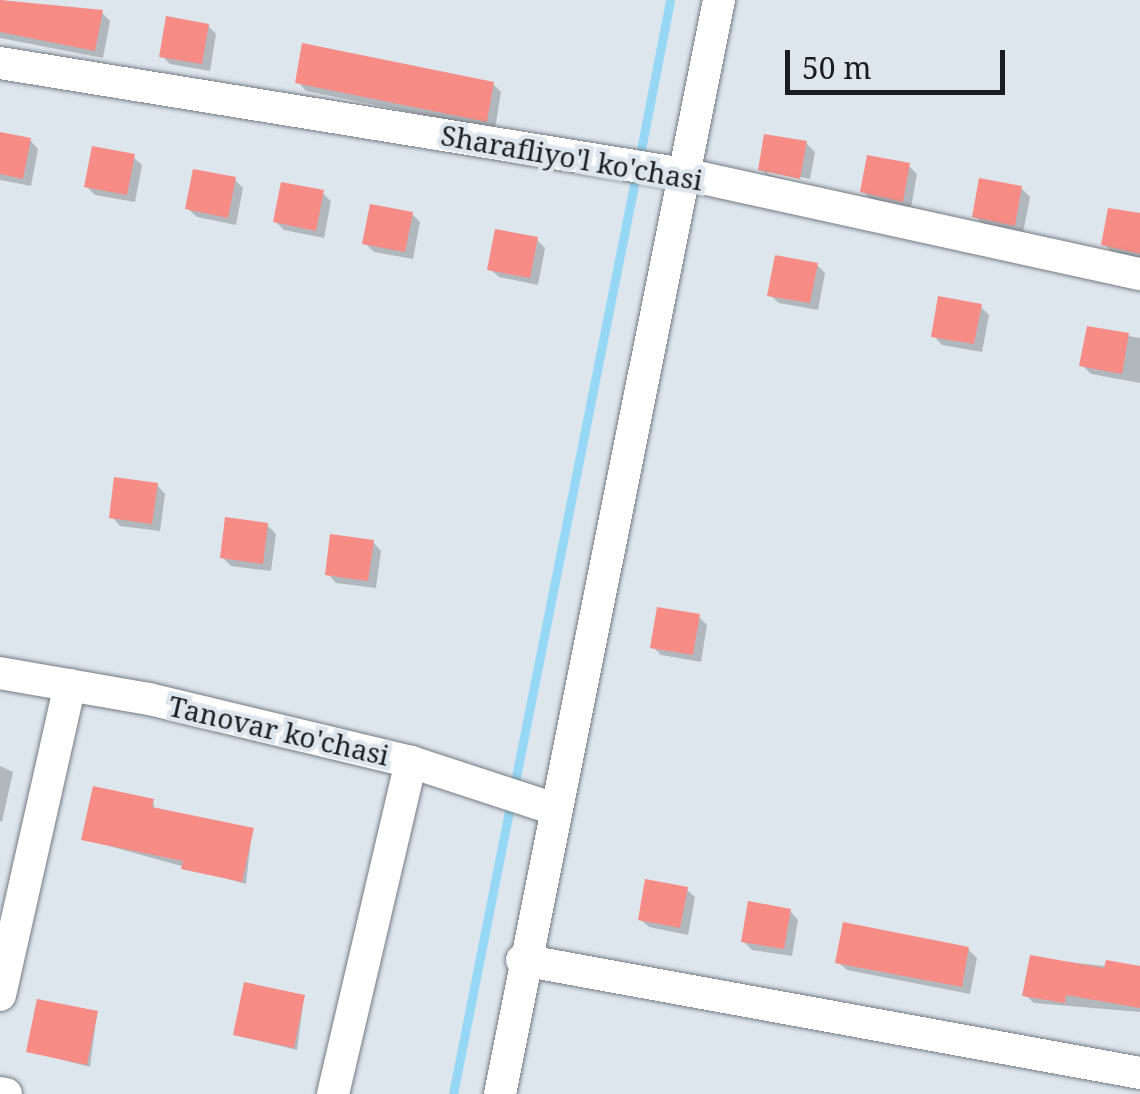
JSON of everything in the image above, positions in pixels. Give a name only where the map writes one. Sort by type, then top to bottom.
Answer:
[{"type":"street","points":[[500,1094],[552,808],[719,0]]},
{"type":"street","name":"Sharafliyo'l ko'chasi","points":[[0,63],[684,174],[1140,274]]},
{"type":"street","name":"Tanovar ko'chasi","points":[[0,673],[411,762],[552,808]]},
{"type":"street","points":[[0,994],[70,686]]},
{"type":"street","points":[[333,1094],[411,762]]},
{"type":"street","points":[[522,960],[1140,1072]]},
{"type":"building","points":[[0,0],[103,10],[95,51],[0,32]]},
{"type":"building","points":[[166,16],[209,24],[202,64],[159,57]]},
{"type":"building","points":[[302,43],[494,82],[487,122],[295,83]]},
{"type":"building","points":[[0,132],[31,138],[23,179],[0,174]]},
{"type":"building","points":[[764,134],[807,141],[800,179],[758,170]]},
{"type":"building","points":[[92,146],[135,154],[127,195],[84,187]]},
{"type":"building","points":[[867,155],[910,163],[903,202],[860,192]]},
{"type":"building","points":[[193,169],[236,177],[228,218],[185,209]]},
{"type":"building","points":[[979,178],[1022,186],[1015,226],[972,217]]},
{"type":"building","points":[[281,182],[324,190],[316,231],[273,222]]},
{"type":"building","points":[[370,204],[413,212],[405,252],[362,244]]},
{"type":"building","points":[[1108,208],[1140,213],[1140,254],[1101,245]]},
{"type":"building","points":[[495,229],[538,237],[530,278],[487,270]]},
{"type":"building","points":[[775,255],[818,263],[810,303],[767,296]]},
{"type":"building","points":[[938,296],[982,304],[974,344],[931,337]]},
{"type":"building","points":[[1087,326],[1129,333],[1122,374],[1079,366]]},
{"type":"building","points":[[114,477],[158,483],[152,524],[109,518]]},
{"type":"building","points":[[225,517],[268,523],[263,564],[220,558]]},
{"type":"building","points":[[330,534],[374,540],[368,581],[325,575]]},
{"type":"building","points":[[657,607],[700,614],[693,655],[650,648]]},
{"type":"building","points":[[93,786],[154,799],[152,807],[254,828],[242,882],[181,869],[183,861],[81,840]]},
{"type":"building","points":[[645,879],[688,887],[680,928],[638,920]]},
{"type":"building","points":[[748,901],[791,909],[784,949],[741,942]]},
{"type":"building","points":[[843,922],[969,947],[962,987],[835,963]]},
{"type":"building","points":[[1030,955],[1104,968],[1106,960],[1140,966],[1140,1008],[1066,995],[1065,1003],[1022,996]]},
{"type":"building","points":[[244,982],[305,995],[294,1048],[233,1035]]},
{"type":"building","points":[[37,999],[98,1011],[87,1065],[26,1052]]},
{"type":"waterway","points":[[639,160],[670,0]]},
{"type":"waterway","points":[[514,787],[636,175]]},
{"type":"waterway","points":[[453,1094],[511,802]]}]
